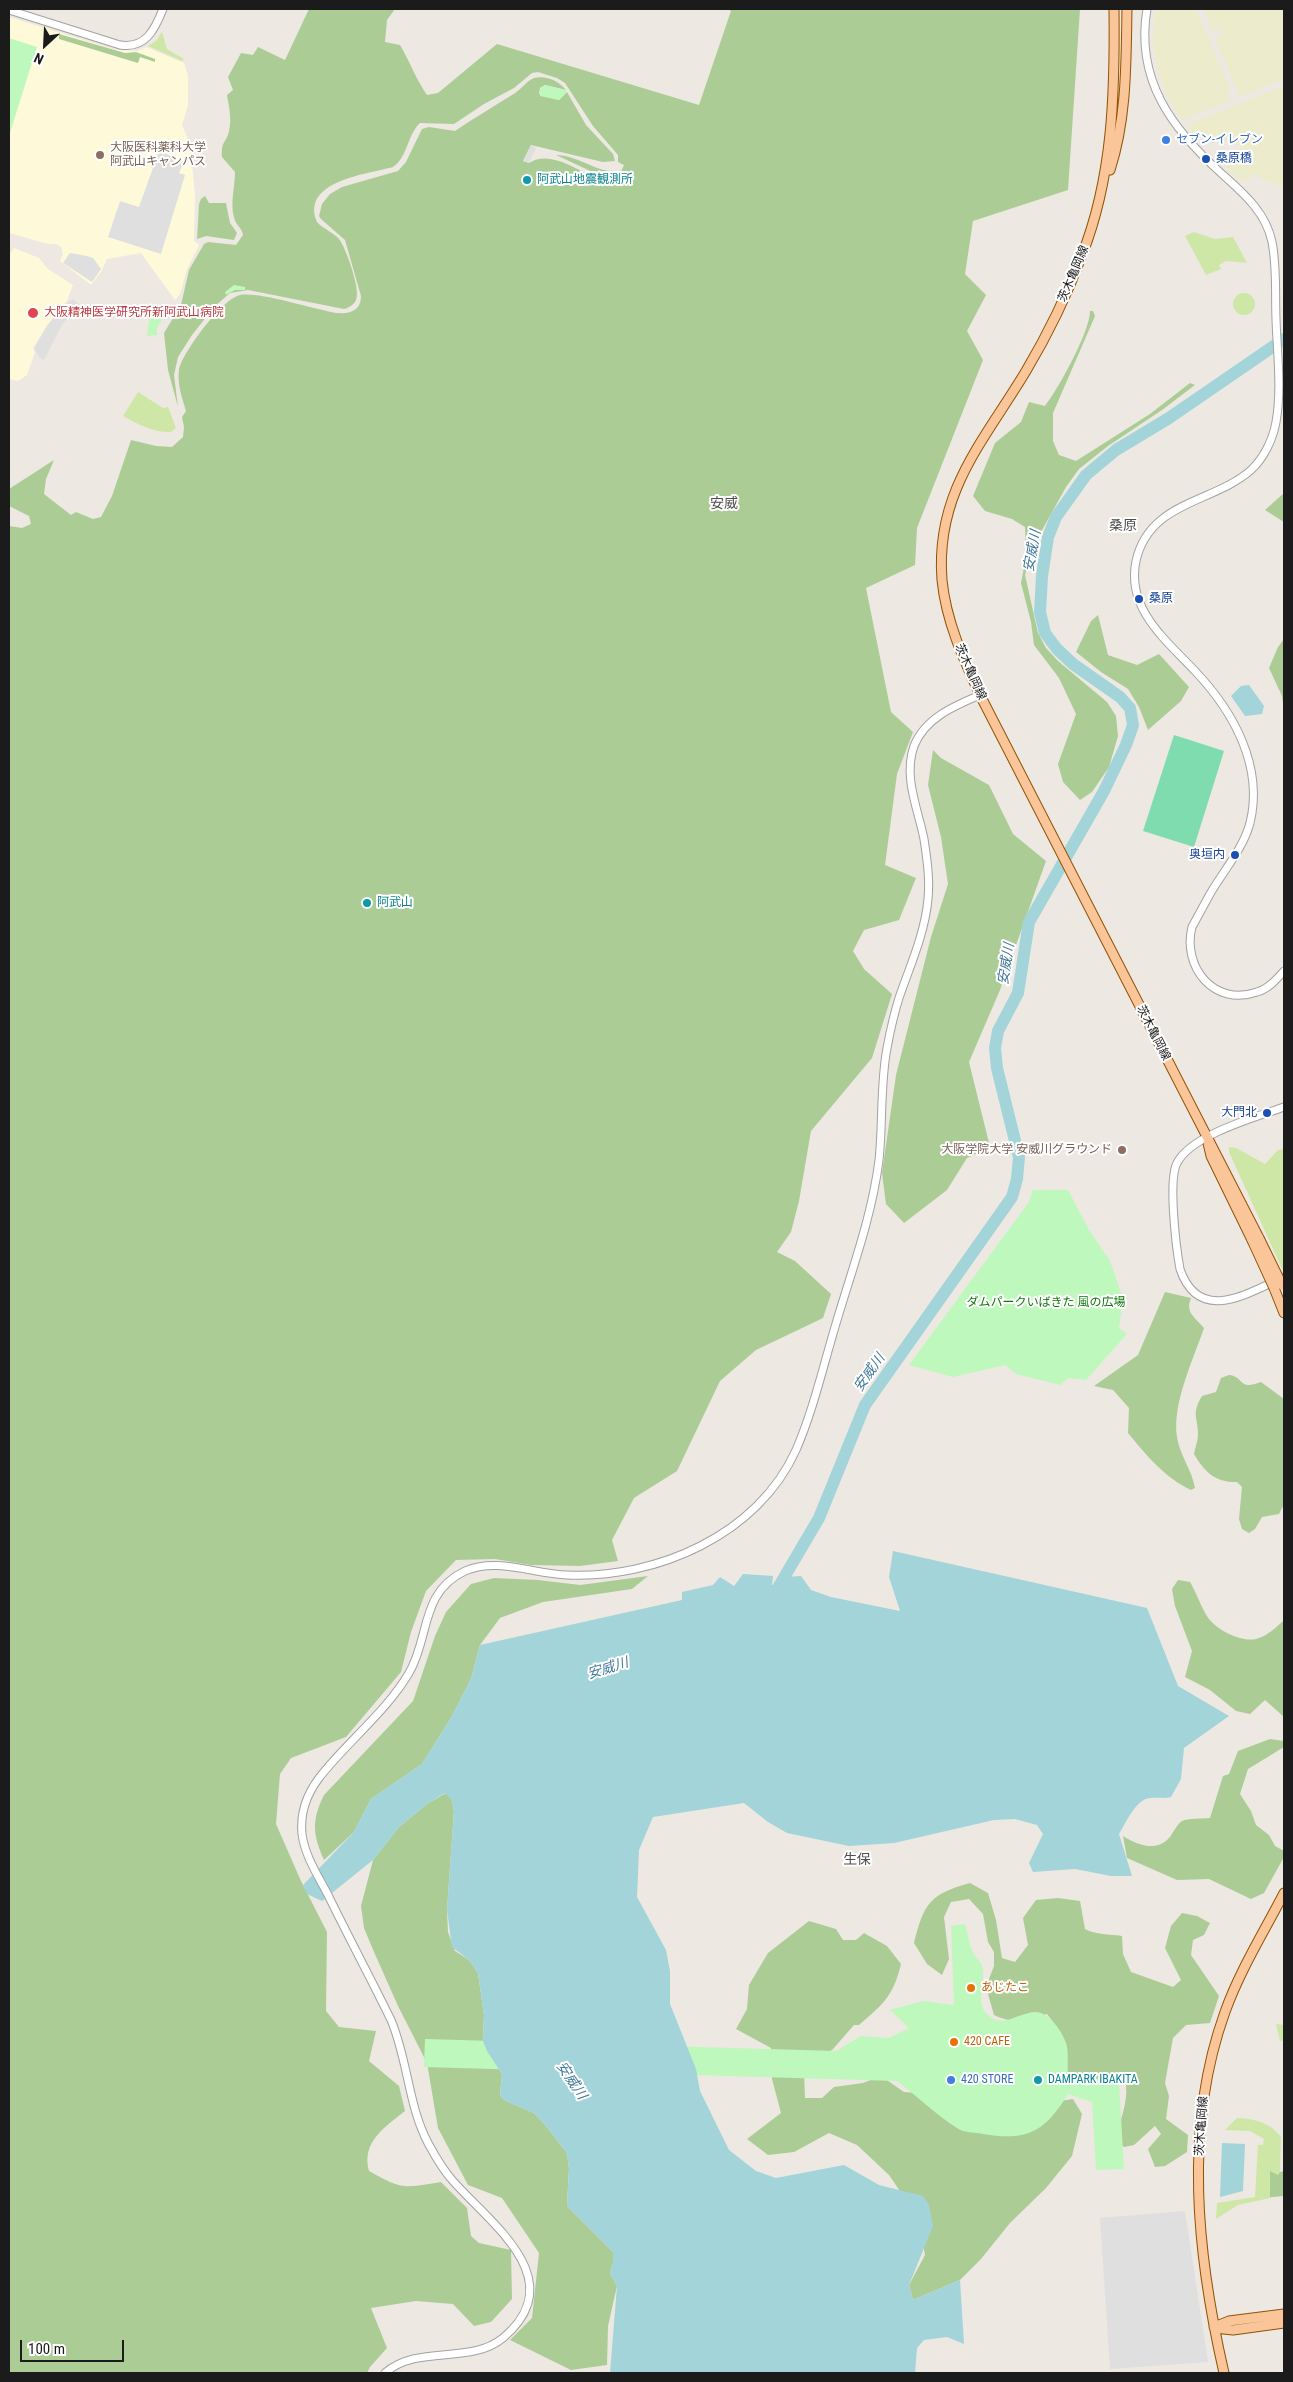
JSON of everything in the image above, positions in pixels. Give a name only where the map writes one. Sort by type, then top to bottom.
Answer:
[{"type":"main road","name":"茨木亀岡線","points":[[1102,191],[1113,93],[1114,9]]},
{"type":"main road","name":"茨木亀岡線","points":[[1127,9],[1122,113],[1113,160],[1102,191],[1089,239],[1055,319],[1026,371],[961,474],[946,523],[942,565],[944,590],[950,619],[963,658],[980,695],[1281,1285],[1284,1313]]},
{"type":"main road","name":"茨木亀岡線","points":[[1224,2373],[1205,2274],[1199,2194],[1200,2134],[1204,2091],[1215,2042],[1231,1996],[1284,1893]]},
{"type":"main road","points":[[1214,2327],[1229,2320],[1284,2314]]},
{"type":"main road","points":[[1214,2327],[1233,2330],[1284,2324]]},
{"type":"street","points":[[9,10],[120,45],[129,46],[141,43],[149,36],[163,9]]},
{"type":"street","points":[[1147,9],[1144,42],[1147,63],[1155,87],[1176,127],[1188,142],[1254,205],[1268,228],[1275,259],[1277,375],[1276,421],[1266,451],[1250,470],[1224,487],[1190,501],[1168,514],[1153,528],[1142,543],[1136,562],[1135,581],[1139,599],[1149,621],[1158,633],[1197,672],[1229,715],[1246,747],[1252,772],[1253,800],[1249,826],[1239,848],[1192,927],[1189,938],[1191,958],[1200,975],[1208,983],[1225,992],[1236,994],[1258,992],[1275,981],[1284,971]]},
{"type":"street","points":[[1276,421],[1284,422]]},
{"type":"street","points":[[385,2373],[394,2366],[409,2360],[466,2352],[487,2346],[501,2339],[522,2316],[528,2299],[529,2287],[522,2258],[514,2244],[473,2202],[441,2164],[421,2128],[398,2036],[307,1854],[302,1822],[306,1801],[315,1785],[408,1675],[421,1644],[427,1616],[441,1590],[463,1572],[479,1567],[505,1566],[563,1575],[601,1574],[646,1567],[692,1550],[724,1532],[746,1515],[776,1483],[793,1456],[802,1435],[868,1216],[878,1161],[885,1061],[898,1003],[925,919],[929,874],[910,774],[914,747],[930,723],[960,704],[980,695]]},
{"type":"street","points":[[1281,1285],[1234,1299],[1220,1301],[1200,1296],[1183,1279],[1178,1258],[1173,1181],[1178,1162],[1192,1147],[1228,1126],[1284,1107]]},
{"type":"shaded area","name":"大阪医科薬科大学 阿武山キャンパス","points":[[9,17],[116,50],[138,51],[146,47],[184,63],[188,76],[188,105],[182,125],[190,144],[195,195],[194,241],[199,245],[187,269],[180,294],[175,300],[141,253],[107,259],[101,272],[91,285],[60,261],[63,254],[61,247],[56,244],[48,244],[9,233]]},
{"type":"shaded area","points":[[531,145],[536,148],[529,163],[523,161]]},
{"type":"shaded area","points":[[159,151],[184,161],[179,173],[185,175],[161,254],[108,237],[120,201],[139,207]]},
{"type":"shaded area","name":"大阪精神医学研究所新阿武山病院","points":[[14,248],[39,258],[48,269],[73,285],[67,301],[47,325],[33,348],[35,352],[27,375],[18,381],[9,379],[9,255]]},
{"type":"shaded area","points":[[70,253],[93,258],[101,269],[92,282],[63,263]]},
{"type":"shaded area","points":[[73,299],[81,306],[63,323],[44,360],[40,358],[34,349],[48,325],[68,302]]},
{"type":"shaded area","points":[[1185,2211],[1208,2362],[1110,2369],[1100,2218]]},
{"type":"green space","points":[[309,9],[395,9],[387,20],[385,42],[400,45],[427,95],[438,93],[497,44],[699,105],[731,11],[727,9],[1080,9],[1068,190],[973,221],[965,274],[986,295],[967,331],[983,360],[917,528],[915,565],[866,588],[891,712],[913,732],[897,774],[885,865],[916,878],[899,920],[864,930],[853,951],[864,969],[892,994],[872,1058],[811,1131],[799,1201],[791,1232],[777,1252],[795,1261],[831,1294],[823,1318],[756,1350],[720,1381],[677,1471],[634,1498],[612,1540],[618,1561],[580,1566],[531,1565],[495,1559],[456,1560],[426,1591],[411,1632],[401,1672],[346,1737],[291,1758],[280,1774],[276,1824],[301,1881],[327,1932],[326,2011],[339,2027],[376,2031],[369,2061],[399,2086],[405,2111],[376,2136],[368,2152],[369,2171],[389,2182],[404,2186],[441,2182],[467,2208],[471,2236],[479,2243],[511,2250],[512,2299],[491,2322],[474,2326],[453,2304],[416,2301],[371,2308],[387,2348],[367,2373],[9,2373],[9,526],[22,528],[31,524],[29,516],[9,506],[9,489],[54,460],[46,479],[44,494],[71,515],[76,512],[93,519],[101,517],[112,496],[131,440],[156,446],[172,447],[183,437],[182,417],[186,411],[179,386],[179,370],[187,352],[204,327],[233,298],[240,295],[269,297],[334,313],[345,313],[355,310],[359,306],[361,296],[345,240],[319,216],[322,204],[330,194],[342,187],[398,171],[406,162],[422,129],[429,127],[455,131],[515,93],[531,79],[539,77],[548,78],[556,81],[566,90],[545,85],[540,88],[539,94],[559,100],[567,92],[586,125],[613,154],[615,161],[603,162],[531,145],[523,161],[529,163],[537,159],[546,158],[555,160],[599,180],[601,176],[556,155],[572,158],[609,171],[617,171],[620,174],[624,165],[618,162],[618,155],[593,126],[565,83],[557,78],[538,72],[532,73],[514,88],[484,104],[454,124],[420,123],[412,134],[402,158],[393,167],[339,182],[327,188],[318,197],[314,208],[317,222],[339,239],[352,269],[357,295],[354,303],[344,309],[248,290],[230,293],[214,307],[178,357],[174,375],[178,407],[168,370],[164,333],[181,305],[189,270],[204,244],[208,242],[236,245],[243,235],[233,212],[235,172],[222,157],[222,148],[230,126],[227,95],[233,90],[228,77],[241,53],[253,55],[258,47],[285,60]]},
{"type":"green space","points":[[1155,9],[1196,9],[1231,90],[1227,92],[1231,100],[1182,120],[1168,98],[1157,68],[1153,43]]},
{"type":"green space","points":[[1203,9],[1284,9],[1284,79],[1242,96],[1239,95],[1215,39],[1222,36],[1218,29],[1212,31]]},
{"type":"green space","points":[[162,32],[167,49],[184,59],[182,61],[148,46],[156,41]]},
{"type":"green space","points":[[59,34],[125,53],[136,52],[155,59],[155,62],[140,57],[138,63],[59,39]]},
{"type":"green space","points":[[9,38],[37,47],[9,136]]},
{"type":"green space","points":[[545,85],[566,90],[567,92],[559,100],[540,96],[540,88]]},
{"type":"green space","points":[[1284,86],[1284,188],[1253,175],[1245,183],[1241,178],[1239,180],[1225,168],[1242,145],[1193,133],[1186,125]]},
{"type":"green space","points":[[205,196],[209,203],[226,203],[230,223],[237,233],[234,240],[206,236],[197,239],[199,204]]},
{"type":"green space","points":[[1194,232],[1215,239],[1233,237],[1247,263],[1226,261],[1219,265],[1221,269],[1206,275],[1185,236]]},
{"type":"green space","points":[[234,285],[245,287],[245,290],[235,290],[226,295],[225,292]]},
{"type":"green space","points":[[1240,293],[1248,293],[1255,300],[1255,308],[1248,315],[1240,315],[1233,308],[1233,300]]},
{"type":"green space","points":[[1090,311],[1093,311],[1095,316],[1053,413],[1053,441],[1059,455],[1076,461],[1150,414],[1190,383],[1195,385],[1162,410],[1108,446],[1079,469],[1066,487],[1031,550],[1025,575],[1038,633],[1046,648],[1058,661],[1107,702],[1116,716],[1118,736],[1109,767],[1092,792],[1080,800],[1063,782],[1058,764],[1076,714],[1059,678],[1034,645],[1031,622],[1021,583],[1026,557],[1025,527],[1012,519],[985,511],[973,496],[995,443],[1021,422],[1029,402],[1045,406],[1051,398],[1079,346],[1089,320]]},
{"type":"green space","points":[[155,312],[163,318],[157,328],[157,335],[147,336],[149,321]]},
{"type":"green space","points":[[138,392],[163,408],[168,407],[176,428],[171,432],[159,431],[140,425],[123,416]]},
{"type":"green space","points":[[1284,493],[1284,522],[1265,510]]},
{"type":"green space","points":[[1098,615],[1108,655],[1137,665],[1159,654],[1189,687],[1181,701],[1148,730],[1139,707],[1128,689],[1101,672],[1076,652],[1091,621]]},
{"type":"green space","points":[[1284,639],[1284,712],[1282,696],[1269,668],[1278,647]]},
{"type":"green space","points":[[1174,735],[1224,751],[1194,847],[1143,831]]},
{"type":"green space","points":[[933,750],[941,758],[989,785],[1013,834],[1046,861],[1000,990],[969,1062],[990,1147],[967,1158],[947,1190],[904,1223],[886,1204],[882,1173],[896,1075],[931,937],[948,884],[941,837],[928,785]]},
{"type":"green space","points":[[1229,1147],[1236,1148],[1265,1164],[1278,1150],[1284,1149],[1284,1273],[1229,1152]]},
{"type":"green space","name":"ダムパークいばきた 風の広場","points":[[1033,1190],[1068,1190],[1089,1230],[1110,1261],[1123,1298],[1119,1328],[1127,1334],[1086,1380],[1069,1378],[1060,1385],[1016,1374],[1005,1365],[953,1377],[909,1365],[1029,1202]]},
{"type":"green space","points":[[1165,1292],[1191,1298],[1189,1303],[1190,1311],[1204,1328],[1184,1382],[1176,1424],[1179,1444],[1195,1488],[1191,1490],[1164,1472],[1149,1458],[1128,1433],[1129,1408],[1113,1390],[1094,1386],[1138,1355]]},
{"type":"green space","points":[[1229,1375],[1249,1385],[1261,1382],[1284,1399],[1284,1504],[1279,1514],[1262,1517],[1255,1529],[1249,1533],[1242,1529],[1239,1519],[1242,1487],[1237,1482],[1229,1482],[1211,1475],[1194,1454],[1198,1437],[1196,1411],[1199,1402],[1202,1396],[1216,1392],[1221,1378]]},
{"type":"green space","points":[[648,1576],[632,1589],[543,1602],[500,1618],[480,1645],[471,1679],[451,1718],[422,1764],[371,1799],[354,1832],[324,1860],[316,1835],[315,1820],[324,1795],[413,1701],[435,1636],[446,1612],[471,1584],[494,1578],[538,1580],[580,1585]]},
{"type":"green space","points":[[1178,1580],[1190,1582],[1208,1617],[1214,1624],[1239,1638],[1259,1638],[1269,1633],[1284,1620],[1284,1717],[1265,1700],[1250,1714],[1236,1711],[1210,1690],[1185,1677],[1192,1651],[1175,1606],[1172,1589]]},
{"type":"green space","points":[[1270,1739],[1284,1741],[1284,1747],[1248,1769],[1240,1794],[1251,1811],[1256,1825],[1269,1835],[1275,1846],[1284,1851],[1284,1857],[1264,1893],[1251,1899],[1209,1879],[1177,1880],[1127,1858],[1123,1836],[1145,1846],[1156,1846],[1167,1840],[1182,1821],[1210,1818],[1223,1776],[1229,1774],[1238,1751]]},
{"type":"green space","points":[[446,1793],[452,1800],[454,1811],[447,1910],[448,1932],[455,1951],[469,1960],[478,1973],[484,2015],[483,2041],[487,2051],[502,2074],[500,2095],[504,2100],[534,2113],[567,2153],[569,2169],[567,2206],[613,2252],[613,2263],[610,2273],[617,2286],[608,2326],[607,2365],[571,2370],[510,2340],[532,2318],[539,2253],[502,2198],[468,2185],[438,2128],[427,2063],[398,2006],[364,1928],[361,1906],[373,1860],[399,1827],[427,1804]]},
{"type":"green space","points":[[970,1883],[988,1893],[996,1920],[1002,1958],[1015,1962],[1028,1945],[1023,1918],[1036,1900],[1058,1898],[1080,1901],[1085,1929],[1098,1933],[1122,1936],[1123,1954],[1131,1972],[1173,1987],[1181,1980],[1165,1948],[1171,1926],[1182,1913],[1197,1916],[1210,1923],[1204,1935],[1193,1940],[1191,1955],[1219,1996],[1210,2023],[1186,2025],[1173,2038],[1165,2083],[1169,2096],[1166,2119],[1188,2135],[1187,2152],[1165,2166],[1155,2167],[1148,2149],[1161,2134],[1155,2126],[1134,2145],[1124,2147],[1116,2141],[1125,2106],[1126,2085],[1115,2081],[1103,2090],[1066,2081],[1056,2026],[1047,2014],[1015,2021],[994,2015],[986,1987],[994,1966],[994,1952],[988,1942],[983,1914],[969,1899],[951,1902],[944,1917],[949,1959],[942,1975],[927,1964],[914,1943],[921,1918],[937,1896]]},
{"type":"green space","points":[[809,1921],[836,1929],[843,1940],[856,1940],[864,1933],[887,1946],[901,1964],[891,1992],[881,2005],[859,2025],[854,2025],[833,2049],[804,2071],[805,2098],[822,2098],[834,2087],[863,2083],[881,2076],[904,2092],[1054,2102],[1073,2099],[1082,2114],[1072,2156],[1046,2188],[1010,2223],[981,2259],[960,2280],[913,2300],[909,2285],[925,2255],[918,2218],[889,2175],[857,2145],[829,2133],[794,2152],[768,2155],[747,2139],[781,2113],[772,2079],[771,2048],[736,2029],[747,2009],[749,1985],[768,1953]]},
{"type":"green space","points":[[965,1924],[972,1951],[983,1968],[981,2003],[985,2012],[997,2020],[1003,2021],[1035,2012],[1045,2015],[1058,2028],[1066,2043],[1068,2074],[1119,2082],[1124,2169],[1096,2170],[1092,2102],[1068,2094],[1051,2118],[1042,2126],[1023,2135],[998,2136],[960,2130],[897,2081],[424,2067],[425,2039],[836,2051],[861,2036],[889,2038],[909,2028],[890,2010],[923,2001],[954,2005],[951,1926]]},
{"type":"green space","points":[[1276,2024],[1284,2025],[1284,2040],[1280,2041]]},
{"type":"green space","points":[[1237,2118],[1261,2122],[1272,2128],[1281,2137],[1279,2196],[1238,2205],[1216,2219],[1217,2203],[1255,2197],[1258,2145],[1263,2145],[1264,2139],[1250,2131],[1225,2130]]},
{"type":"green space","points":[[1270,2171],[1278,2175],[1284,2171],[1284,2196],[1270,2197]]},
{"type":"water","points":[[1249,685],[1264,706],[1262,714],[1245,716],[1231,696],[1241,686]]},
{"type":"water","points":[[893,1551],[1147,1608],[1178,1686],[1229,1716],[1184,1748],[1181,1779],[1171,1797],[1146,1799],[1136,1806],[1128,1818],[1119,1834],[1132,1876],[1111,1876],[1075,1869],[1033,1872],[1029,1863],[1043,1834],[1037,1825],[1015,1819],[994,1820],[894,1843],[849,1846],[787,1833],[768,1822],[744,1803],[653,1817],[639,1850],[637,1897],[666,1950],[670,1971],[670,2004],[696,2069],[700,2091],[729,2150],[756,2171],[776,2178],[844,2165],[879,2185],[923,2196],[929,2205],[933,2226],[909,2285],[913,2300],[960,2280],[964,2344],[947,2337],[924,2340],[917,2348],[915,2373],[610,2373],[617,2286],[610,2273],[613,2263],[613,2252],[567,2206],[569,2169],[567,2153],[534,2113],[504,2100],[500,2095],[502,2074],[487,2051],[483,2041],[484,2015],[478,1973],[469,1960],[452,1947],[447,1910],[454,1811],[452,1800],[445,1793],[427,1804],[399,1827],[373,1860],[322,1901],[307,1894],[303,1885],[354,1832],[371,1799],[422,1764],[451,1718],[471,1679],[480,1645],[682,1600],[682,1592],[713,1585],[720,1577],[734,1586],[743,1574],[773,1576],[772,1585],[786,1586],[786,1577],[801,1576],[811,1590],[831,1597],[900,1611],[889,1577]]},
{"type":"water","points":[[1222,2143],[1245,2144],[1243,2191],[1220,2197]]},
{"type":"waterway","name":"安威川","points":[[772,1598],[819,1518],[865,1405],[1012,1197],[1017,1179],[1019,1157],[997,1068],[995,1048],[998,1031],[1018,993],[1029,922],[1104,791],[1126,745],[1133,725],[1130,708],[1120,697],[1073,664],[1057,649],[1045,633],[1040,612],[1042,576],[1048,537],[1056,517],[1086,475],[1116,450],[1169,418],[1284,339]]},
{"type":"place","name":"セブン-イレブン","points":[[1166,140]]},
{"type":"place","name":"大阪医科薬科大学 阿武山キャンパス","points":[[100,155]]},
{"type":"place","name":"桑原橋","points":[[1206,159]]},
{"type":"place","name":"阿武山地震観測所","points":[[527,180]]},
{"type":"place","name":"大阪精神医学研究所新阿武山病院","points":[[33,313]]},
{"type":"place","name":"桑原","points":[[1139,599]]},
{"type":"place","name":"奥垣内","points":[[1235,855]]},
{"type":"place","name":"阿武山","points":[[367,903]]},
{"type":"place","name":"大門北","points":[[1267,1113]]},
{"type":"place","name":"大阪学院大学 安威川グラウンド","points":[[1122,1150]]},
{"type":"place","name":"あじたこ","points":[[971,1988]]},
{"type":"place","name":"420 CAFE","points":[[954,2042]]},
{"type":"place","name":"420 STORE","points":[[951,2080]]},
{"type":"place","name":"DAMPARK IBAKITA","points":[[1038,2080]]},
{"type":"district","name":"安威","points":[[724,504]]},
{"type":"district","name":"桑原","points":[[1123,526]]},
{"type":"district","name":"生保","points":[[857,1860]]}]
